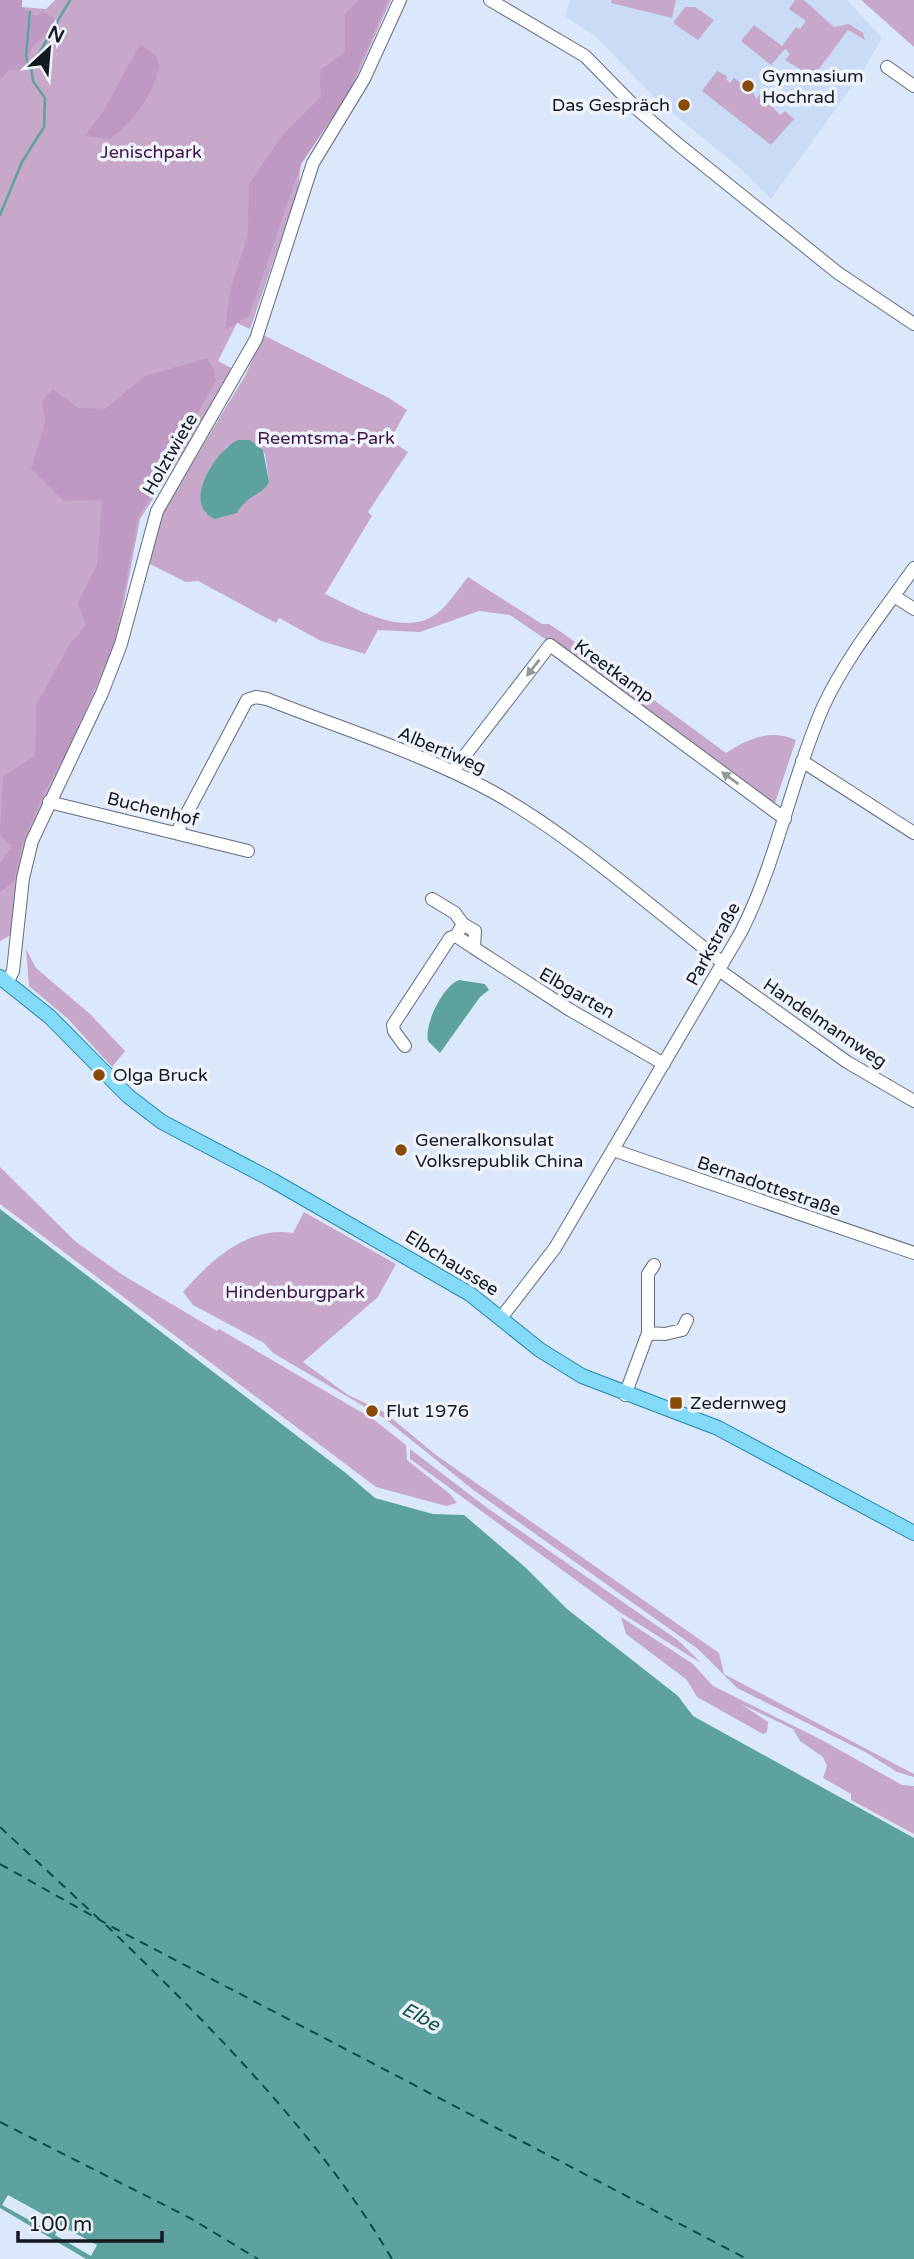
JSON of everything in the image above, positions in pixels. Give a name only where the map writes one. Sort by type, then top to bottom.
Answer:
[{"type":"main road","name":"Elbchaussee","points":[[4,980],[50,1017],[128,1096],[162,1122],[272,1180],[470,1294],[562,1365],[625,1395],[718,1427],[914,1533]]},
{"type":"street","name":"Holztwiete","points":[[4,980],[13,971],[29,853],[49,802],[76,753],[121,645],[157,511],[256,339],[313,163],[364,79],[400,0]]},
{"type":"street","points":[[490,0],[585,56],[637,109],[838,273],[914,324]]},
{"type":"street","points":[[887,67],[914,86]]},
{"type":"street","name":"Parkstraße","points":[[501,1318],[544,1265],[721,966],[759,896],[802,761],[836,683],[914,568]]},
{"type":"street","points":[[894,596],[914,609]]},
{"type":"street","name":"Kreetkamp","points":[[453,771],[550,645],[785,819]]},
{"type":"street","name":"Albertiweg","points":[[177,832],[247,701],[256,696],[453,771],[532,816],[721,966]]},
{"type":"street","points":[[802,761],[914,833]]},
{"type":"street","name":"Buchenhof","points":[[49,802],[248,851]]},
{"type":"street","points":[[432,899],[455,913],[463,924],[475,931],[474,948]]},
{"type":"street","points":[[405,1046],[394,1031],[393,1025],[450,938],[456,936],[463,924]]},
{"type":"street","name":"Elbgarten","points":[[456,936],[558,1003],[664,1064]]},
{"type":"street","name":"Handelmannweg","points":[[721,966],[848,1062],[914,1101]]},
{"type":"street","name":"Bernadottestraße","points":[[613,1150],[914,1253]]},
{"type":"street","points":[[625,1395],[648,1333],[648,1274],[654,1265]]},
{"type":"street","points":[[648,1333],[674,1333],[682,1330],[687,1320]]},
{"type":"shaded area","points":[[0,0],[22,0],[22,7],[35,16],[43,12],[54,18],[51,29],[34,45],[21,71],[9,70],[0,80]]},
{"type":"shaded area","points":[[359,0],[388,0],[348,93],[301,164],[249,316],[225,330],[230,291],[248,234],[249,184],[283,134],[321,97],[320,70],[345,52],[345,14]]},
{"type":"shaded area","name":"Gymnasium Hochrad","points":[[570,0],[847,0],[882,38],[863,71],[771,199],[742,170],[658,101],[594,35],[565,17]]},
{"type":"shaded area","points":[[140,44],[156,56],[160,66],[147,97],[128,124],[110,139],[84,136],[103,112]]},
{"type":"shaded area","points":[[207,358],[213,367],[216,381],[138,518],[114,644],[69,748],[45,791],[22,844],[14,882],[0,892],[0,864],[12,846],[0,835],[3,776],[35,756],[36,705],[70,644],[86,625],[78,603],[97,565],[102,500],[64,501],[31,469],[45,422],[42,401],[53,389],[78,408],[105,409],[145,376]]},
{"type":"green space","name":"Jenischpark","points":[[0,0],[22,0],[22,7],[46,9],[55,0],[391,0],[350,92],[301,164],[298,190],[250,329],[237,323],[218,361],[235,370],[221,385],[220,395],[140,519],[116,645],[25,844],[11,935],[0,941]]},
{"type":"green space","points":[[612,0],[676,0],[672,18],[611,3]]},
{"type":"green space","points":[[795,0],[804,0],[834,27],[849,24],[863,33],[865,40],[848,30],[813,77],[785,60],[790,54],[785,49],[771,65],[741,41],[754,25],[782,46],[796,27],[800,29],[806,21],[789,9]]},
{"type":"green space","points":[[861,0],[914,0],[914,47]]},
{"type":"green space","points":[[685,7],[695,7],[714,20],[698,40],[673,23]]},
{"type":"green space","points":[[717,71],[727,76],[726,79],[730,83],[734,78],[753,92],[756,99],[760,94],[780,115],[785,111],[794,119],[771,145],[702,91]]},
{"type":"green space","name":"Reemtsma-Park","points":[[263,335],[389,398],[407,410],[390,440],[408,452],[368,512],[372,516],[325,594],[382,619],[413,623],[440,611],[468,577],[542,624],[549,624],[564,634],[726,753],[743,743],[769,735],[796,740],[774,806],[602,678],[510,615],[479,611],[420,632],[378,630],[365,654],[321,641],[279,618],[276,623],[198,581],[186,582],[148,563],[161,517],[245,376]],"holes":[[[258,445],[265,454],[269,482],[259,493],[249,495],[237,513],[206,514],[202,505],[202,487],[205,478],[227,447]]]},
{"type":"green space","points":[[26,949],[36,968],[90,1014],[125,1051],[112,1067],[68,1019],[29,986]]},
{"type":"green space","points":[[0,1167],[76,1242],[121,1274],[373,1419],[406,1445],[407,1460],[450,1494],[457,1503],[446,1506],[376,1487],[0,1204]]},
{"type":"green space","name":"Hindenburgpark","points":[[304,1212],[396,1264],[378,1297],[303,1362],[348,1395],[384,1412],[436,1455],[719,1653],[724,1674],[914,1774],[914,1777],[897,1772],[867,1753],[737,1688],[698,1649],[472,1489],[384,1418],[273,1353],[264,1343],[193,1305],[183,1292],[218,1257],[245,1240],[276,1232],[293,1233]]},
{"type":"green space","points":[[410,1449],[486,1507],[679,1641],[701,1663],[621,1613],[410,1459]]},
{"type":"green space","points":[[621,1617],[693,1664],[713,1686],[820,1739],[902,1785],[914,1786],[914,1834],[851,1800],[851,1794],[823,1778],[827,1766],[823,1757],[800,1741],[793,1729],[741,1704],[768,1722],[767,1732],[763,1734],[697,1697],[687,1680],[626,1634]]},
{"type":"water","points":[[238,440],[250,440],[263,450],[269,482],[237,513],[215,519],[205,512],[201,502],[201,490],[205,478],[220,455]]},
{"type":"water","points":[[459,980],[485,984],[489,990],[480,997],[440,1053],[428,1041],[429,1025],[441,997]]},
{"type":"water","name":"Elbe","points":[[0,1209],[375,1498],[433,1514],[464,1515],[526,1568],[567,1609],[678,1696],[693,1716],[914,1838],[914,2259],[86,2259],[0,2208]]},
{"type":"pier","points":[[8,2195],[57,2222],[51,2232],[2,2205]]},
{"type":"pier","points":[[60,2225],[97,2245],[91,2256],[55,2235]]},
{"type":"waterway","points":[[0,215],[22,162],[44,127],[45,98],[33,81],[31,67],[70,0]]},
{"type":"waterway","points":[[29,68],[26,55],[30,12]]},
{"type":"ferry route","points":[[0,1827],[99,1919]]},
{"type":"ferry route","points":[[0,1864],[114,1928],[747,2259]]},
{"type":"ferry route","points":[[106,1925],[223,2042],[296,2125],[331,2168],[392,2259]]},
{"type":"ferry route","points":[[0,2122],[190,2218],[258,2259]]},
{"type":"place","name":"Gymnasium Hochrad","points":[[748,86]]},
{"type":"place","name":"Das Gespräch","points":[[684,105]]},
{"type":"place","name":"Olga Bruck","points":[[99,1075]]},
{"type":"place","name":"Generalkonsulat Volksrepublik China","points":[[401,1150]]},
{"type":"place","name":"Zedernweg","points":[[676,1403]]},
{"type":"place","name":"Flut 1976","points":[[372,1411]]}]
